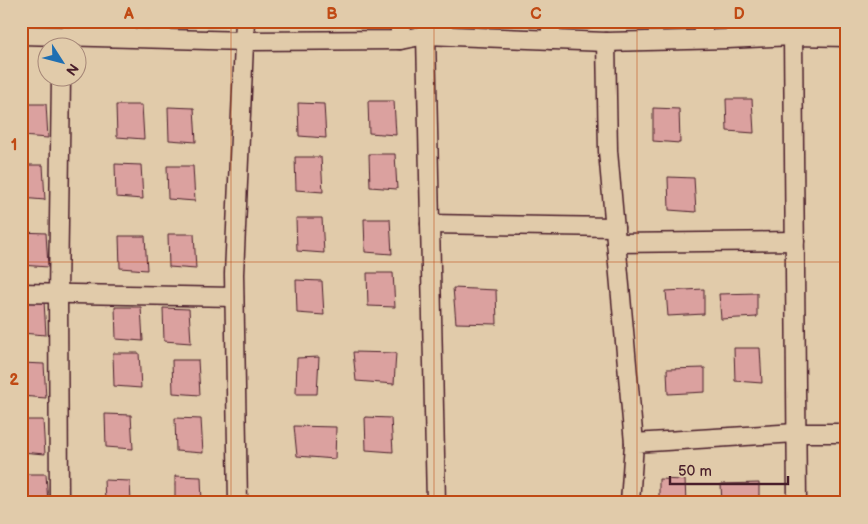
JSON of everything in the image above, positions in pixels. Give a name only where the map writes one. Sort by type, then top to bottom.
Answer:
[{"type":"street","points":[[238,503],[234,274],[245,21]]},
{"type":"street","points":[[400,21],[400,40]]},
{"type":"street","points":[[551,21],[551,40]]},
{"type":"street","points":[[88,42],[400,40],[426,35],[606,42],[703,30],[728,39],[844,32]]},
{"type":"street","points":[[21,35],[38,38]]},
{"type":"street","points":[[426,35],[436,503]]},
{"type":"street","points":[[793,36],[796,503]]},
{"type":"street","points":[[606,42],[608,151],[634,444],[630,503]]},
{"type":"street","points":[[59,503],[58,294],[61,88]]},
{"type":"street","points":[[430,224],[615,235],[795,241]]},
{"type":"street","points":[[21,293],[234,297]]},
{"type":"street","points":[[634,444],[796,432],[847,433]]},
{"type":"building","points":[[726,99],[752,99],[754,133],[727,131]]},
{"type":"building","points":[[368,101],[394,101],[396,135],[369,133]]},
{"type":"building","points":[[298,103],[324,104],[326,138],[299,136]]},
{"type":"building","points":[[21,104],[46,104],[48,138],[21,136]]},
{"type":"building","points":[[116,105],[142,105],[144,139],[117,137]]},
{"type":"building","points":[[168,107],[194,108],[196,142],[169,140]]},
{"type":"building","points":[[653,108],[679,109],[680,143],[653,141]]},
{"type":"building","points":[[369,154],[395,154],[397,189],[370,187]]},
{"type":"building","points":[[295,157],[321,157],[323,192],[296,190]]},
{"type":"building","points":[[115,164],[141,165],[143,199],[116,197]]},
{"type":"building","points":[[21,165],[43,165],[45,200],[21,198]]},
{"type":"building","points":[[167,166],[193,166],[195,201],[168,199]]},
{"type":"building","points":[[668,177],[694,178],[696,212],[669,210]]},
{"type":"building","points":[[296,218],[322,218],[324,253],[297,251]]},
{"type":"building","points":[[364,219],[390,219],[392,254],[365,252]]},
{"type":"building","points":[[21,232],[46,233],[48,267],[21,265]]},
{"type":"building","points":[[168,234],[194,234],[196,269],[169,267]]},
{"type":"building","points":[[119,236],[145,236],[147,270],[120,268]]},
{"type":"building","points":[[367,273],[393,273],[395,307],[368,306]]},
{"type":"building","points":[[296,280],[322,281],[324,315],[297,313]]},
{"type":"building","points":[[453,288],[496,290],[497,324],[456,323]]},
{"type":"building","points":[[704,289],[704,314],[668,316],[666,291]]},
{"type":"building","points":[[757,293],[757,317],[721,319],[719,294]]},
{"type":"building","points":[[21,301],[44,301],[46,335],[21,333]]},
{"type":"building","points":[[115,307],[141,307],[143,341],[116,339]]},
{"type":"building","points":[[163,308],[189,309],[191,343],[164,341]]},
{"type":"building","points":[[734,348],[760,348],[762,383],[735,381]]},
{"type":"building","points":[[353,352],[396,353],[394,384],[356,381]]},
{"type":"building","points":[[113,353],[139,353],[141,388],[114,386]]},
{"type":"building","points":[[319,357],[317,394],[296,394],[297,358]]},
{"type":"building","points":[[172,360],[198,360],[200,395],[173,393]]},
{"type":"building","points":[[21,363],[44,364],[46,398],[21,396]]},
{"type":"building","points":[[705,368],[705,392],[668,394],[667,369]]},
{"type":"building","points":[[105,414],[131,415],[133,449],[106,447]]},
{"type":"building","points":[[365,417],[391,418],[393,452],[366,450]]},
{"type":"building","points":[[175,418],[201,419],[203,453],[176,451]]},
{"type":"building","points":[[21,420],[43,420],[45,454],[21,452]]},
{"type":"building","points":[[294,426],[336,427],[335,459],[297,456]]},
{"type":"building","points":[[21,474],[46,474],[48,503],[21,503]]},
{"type":"building","points":[[175,476],[201,477],[202,503],[175,503]]},
{"type":"building","points":[[659,479],[685,480],[686,503],[659,503]]},
{"type":"building","points":[[104,480],[130,481],[131,503],[105,503]]},
{"type":"building","points":[[759,483],[759,503],[722,503],[721,484]]}]
